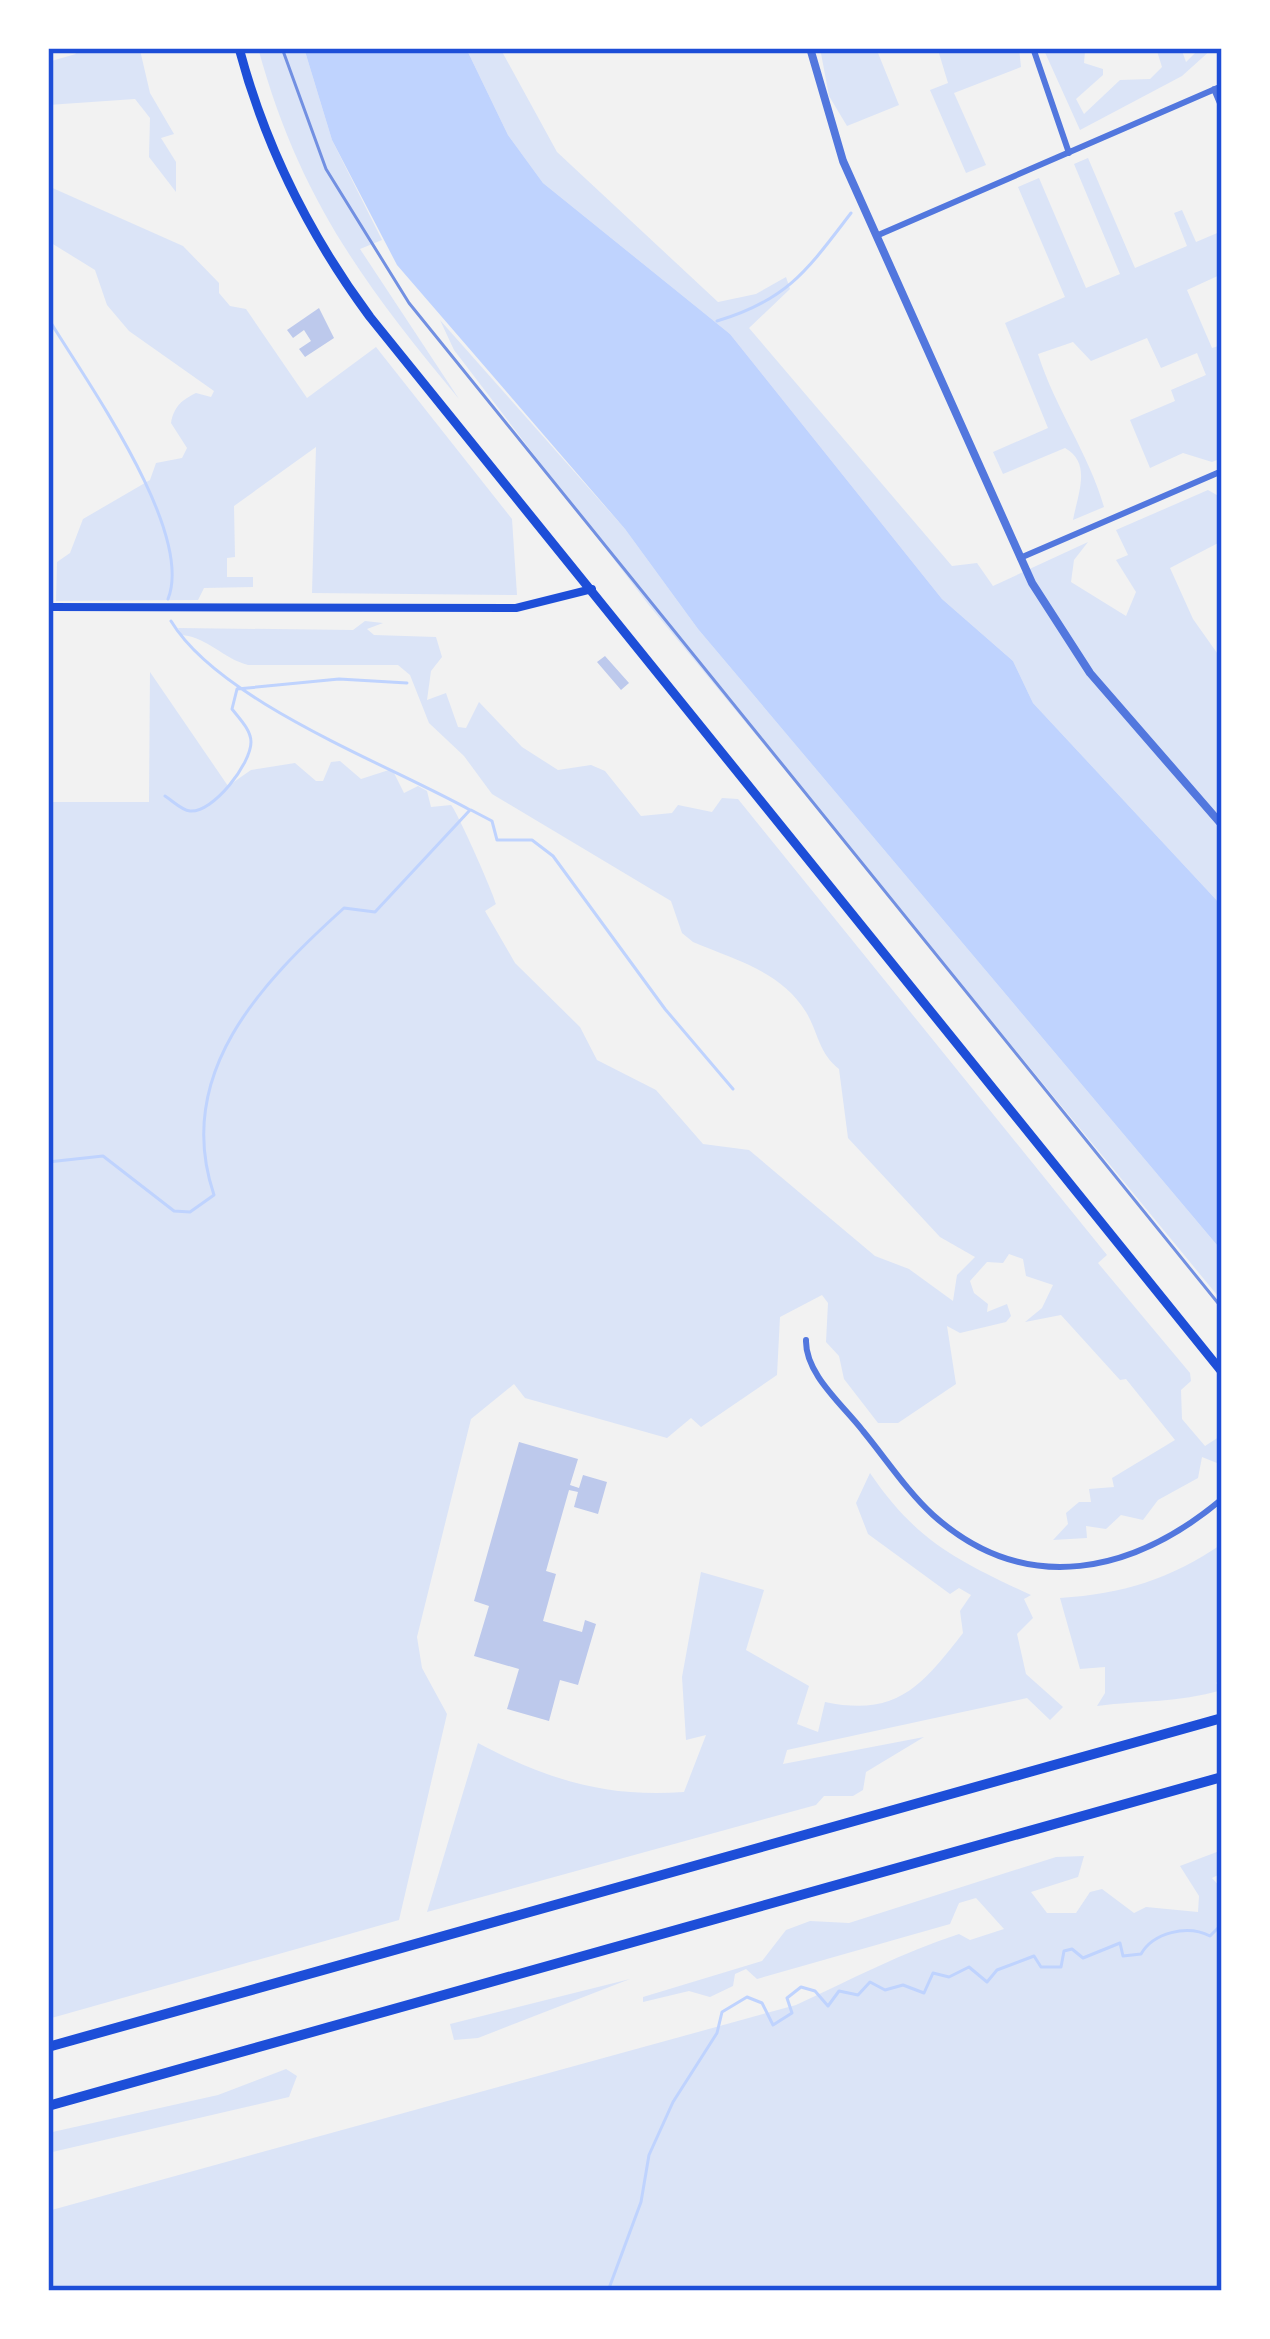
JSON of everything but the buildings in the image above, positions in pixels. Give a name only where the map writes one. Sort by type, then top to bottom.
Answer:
[{"type":"highway","points":[[48,2047],[1222,1718]]},
{"type":"highway","points":[[48,2106],[1222,1777]]},
{"type":"main road","points":[[239,48],[280,167],[339,273],[1222,1372]]},
{"type":"main road","points":[[48,607],[492,609],[533,606],[594,589]]},
{"type":"street","points":[[810,48],[830,127],[1046,609],[1090,673],[1222,825]]},
{"type":"street","points":[[1033,48],[1069,153]]},
{"type":"street","points":[[876,236],[1218,87],[1222,109]]},
{"type":"street","points":[[1020,558],[1222,471]]},
{"type":"street","points":[[806,1340],[815,1372],[922,1503],[966,1539],[1000,1555],[1056,1567],[1112,1562],[1166,1543],[1222,1499]]},
{"type":"shaded area","points":[[72,48],[140,50],[150,93],[174,134],[161,138],[176,162],[176,192],[149,157],[150,118],[135,99],[48,105],[48,62],[76,54]]},
{"type":"shaded area","points":[[258,48],[304,48],[332,140],[382,240],[360,249],[459,399],[392,316],[338,236],[293,149]]},
{"type":"shaded area","points":[[466,48],[500,48],[557,152],[718,302],[756,294],[786,277],[790,289],[749,328],[952,566],[977,563],[993,586],[1088,542],[1074,560],[1071,582],[1126,616],[1136,592],[1116,560],[1128,555],[1116,530],[1208,490],[1222,498],[1222,541],[1170,568],[1193,619],[1222,660],[1222,906],[1033,703],[1013,661],[942,599],[730,334],[543,183],[508,135]]},
{"type":"shaded area","points":[[820,48],[876,48],[899,105],[847,126],[829,96]]},
{"type":"shaded area","points":[[924,48],[1019,48],[1021,67],[954,93],[986,165],[966,173],[930,90],[948,83],[938,50],[925,53]]},
{"type":"shaded area","points":[[1043,48],[1092,48],[1085,51],[1084,63],[1103,69],[1103,75],[1076,99],[1084,114],[1120,80],[1150,79],[1162,67],[1156,48],[1181,48],[1186,62],[1200,48],[1213,48],[1182,76],[1080,130]]},
{"type":"shaded area","points":[[1088,158],[1135,268],[1187,246],[1174,213],[1182,210],[1196,242],[1222,231],[1222,274],[1187,290],[1212,348],[1222,345],[1222,458],[1212,462],[1183,453],[1150,468],[1130,420],[1175,401],[1171,390],[1206,375],[1197,353],[1161,368],[1147,338],[1091,361],[1073,342],[1038,354],[1104,507],[1073,520],[1081,470],[1073,454],[1065,448],[1003,474],[993,452],[1048,428],[1005,323],[1065,297],[1018,187],[1039,178],[1086,288],[1120,274],[1074,164]]},
{"type":"shaded area","points":[[48,186],[183,246],[219,283],[219,293],[230,306],[246,309],[307,398],[376,347],[512,519],[517,595],[312,593],[316,447],[234,506],[235,557],[227,558],[227,577],[253,577],[253,587],[204,588],[198,600],[56,601],[57,562],[70,553],[83,519],[150,480],[156,463],[182,458],[187,448],[171,423],[174,412],[196,393],[211,397],[214,391],[129,331],[107,305],[95,270],[48,241]]},
{"type":"shaded area","points":[[440,320],[625,529],[698,629],[1222,1251],[1222,1301],[648,604],[454,350]]},
{"type":"shaded area","points":[[365,621],[383,623],[367,629],[374,635],[436,637],[442,657],[431,671],[427,700],[446,693],[458,727],[466,728],[479,702],[522,747],[558,770],[591,765],[605,771],[641,816],[672,813],[678,805],[712,812],[722,798],[738,799],[1107,1255],[1098,1263],[1190,1373],[1191,1381],[1181,1390],[1182,1419],[1205,1446],[1222,1435],[1222,1465],[1202,1457],[1198,1478],[1158,1500],[1143,1520],[1121,1515],[1106,1529],[1086,1526],[1087,1538],[1053,1540],[1068,1524],[1066,1513],[1079,1502],[1091,1502],[1089,1489],[1114,1487],[1112,1478],[1175,1440],[1126,1379],[1120,1380],[1061,1315],[1025,1322],[1042,1308],[1053,1285],[1026,1276],[1023,1259],[1009,1254],[1003,1263],[987,1262],[970,1281],[974,1293],[988,1304],[987,1312],[1007,1304],[1011,1316],[1006,1322],[960,1333],[947,1326],[956,1384],[898,1423],[878,1423],[844,1379],[839,1356],[826,1342],[828,1303],[822,1295],[780,1317],[777,1375],[701,1427],[691,1418],[667,1438],[525,1398],[514,1384],[471,1419],[417,1637],[422,1668],[447,1714],[399,1920],[48,2019],[48,802],[149,802],[150,672],[228,786],[251,770],[295,763],[316,781],[323,781],[331,762],[340,761],[361,779],[392,769],[404,793],[418,786],[427,791],[431,807],[451,805],[496,904],[485,911],[515,963],[580,1027],[597,1060],[656,1090],[703,1144],[749,1150],[875,1256],[909,1269],[953,1301],[957,1275],[975,1257],[940,1237],[848,1138],[839,1069],[796,998],[756,968],[693,942],[682,933],[671,901],[492,794],[464,756],[429,723],[410,675],[398,665],[248,665],[182,635],[178,628],[353,630]]},
{"type":"shaded area","points":[[870,1473],[922,1533],[1031,1595],[1024,1599],[1033,1618],[1017,1634],[1026,1674],[1063,1707],[1050,1720],[1027,1698],[787,1750],[783,1764],[924,1737],[866,1772],[863,1790],[853,1796],[824,1796],[816,1805],[427,1912],[478,1743],[552,1776],[602,1789],[684,1792],[706,1735],[686,1740],[682,1677],[701,1572],[764,1590],[746,1650],[809,1686],[797,1724],[818,1732],[825,1702],[871,1705],[889,1701],[920,1683],[963,1633],[960,1611],[971,1595],[959,1588],[950,1594],[868,1534],[856,1503]]},
{"type":"shaded area","points":[[1222,1544],[1222,1677],[1216,1683],[1222,1690],[1097,1706],[1105,1693],[1105,1667],[1080,1669],[1060,1598],[1145,1583]]},
{"type":"shaded area","points":[[1222,1850],[1222,1873],[1212,1878],[1222,1889],[1222,2291],[48,2291],[48,2211],[796,2005],[938,1941],[959,1934],[970,1940],[1004,1929],[976,1898],[959,1903],[950,1924],[757,1979],[746,1969],[735,1974],[733,1986],[710,1997],[689,1991],[643,2002],[643,1997],[762,1961],[786,1930],[810,1921],[849,1923],[1056,1857],[1084,1856],[1078,1877],[1031,1892],[1047,1913],[1076,1913],[1090,1892],[1102,1889],[1134,1913],[1146,1907],[1198,1912],[1199,1896],[1180,1866]]},
{"type":"shaded area","points":[[630,1979],[478,2038],[454,2040],[450,2024]]},
{"type":"shaded area","points":[[286,2069],[297,2076],[289,2097],[48,2153],[48,2133],[218,2095]]},
{"type":"water","points":[[304,48],[466,48],[508,135],[543,183],[730,334],[942,599],[1013,661],[1033,703],[1222,906],[1222,1251],[698,629],[625,529],[397,265],[332,140]]},
{"type":"waterway","points":[[717,321],[762,303],[794,280],[851,213]]},
{"type":"waterway","points":[[48,318],[109,415],[151,496],[166,535],[172,570],[168,599]]},
{"type":"waterway","points":[[48,1162],[103,1156],[174,1211],[190,1212],[214,1195],[204,1151],[205,1110],[215,1071],[232,1034],[283,967],[313,937],[344,908],[375,912],[470,810],[264,704],[194,650],[171,621]]},
{"type":"waterway","points":[[165,796],[187,810],[199,810],[238,774],[251,742],[232,709],[237,689],[339,679],[407,683]]},
{"type":"waterway","points":[[471,810],[492,821],[497,840],[532,840],[553,856],[665,1009],[733,1089]]},
{"type":"waterway","points":[[608,2291],[641,2202],[649,2155],[673,2102],[717,2033],[722,2012],[747,1997],[762,2003],[773,2025],[792,2013],[787,1998],[801,1987],[815,1991],[828,2006],[839,1991],[858,1995],[870,1982],[885,1990],[903,1985],[924,1993],[933,1973],[949,1977],[969,1967],[987,1982],[997,1970],[1034,1956],[1041,1967],[1061,1967],[1064,1951],[1072,1949],[1083,1958],[1120,1943],[1123,1956],[1141,1954],[1162,1936],[1181,1931],[1210,1936],[1222,1924]]},
{"type":"railway","points":[[282,48],[326,169],[409,303],[1222,1308]]}]
